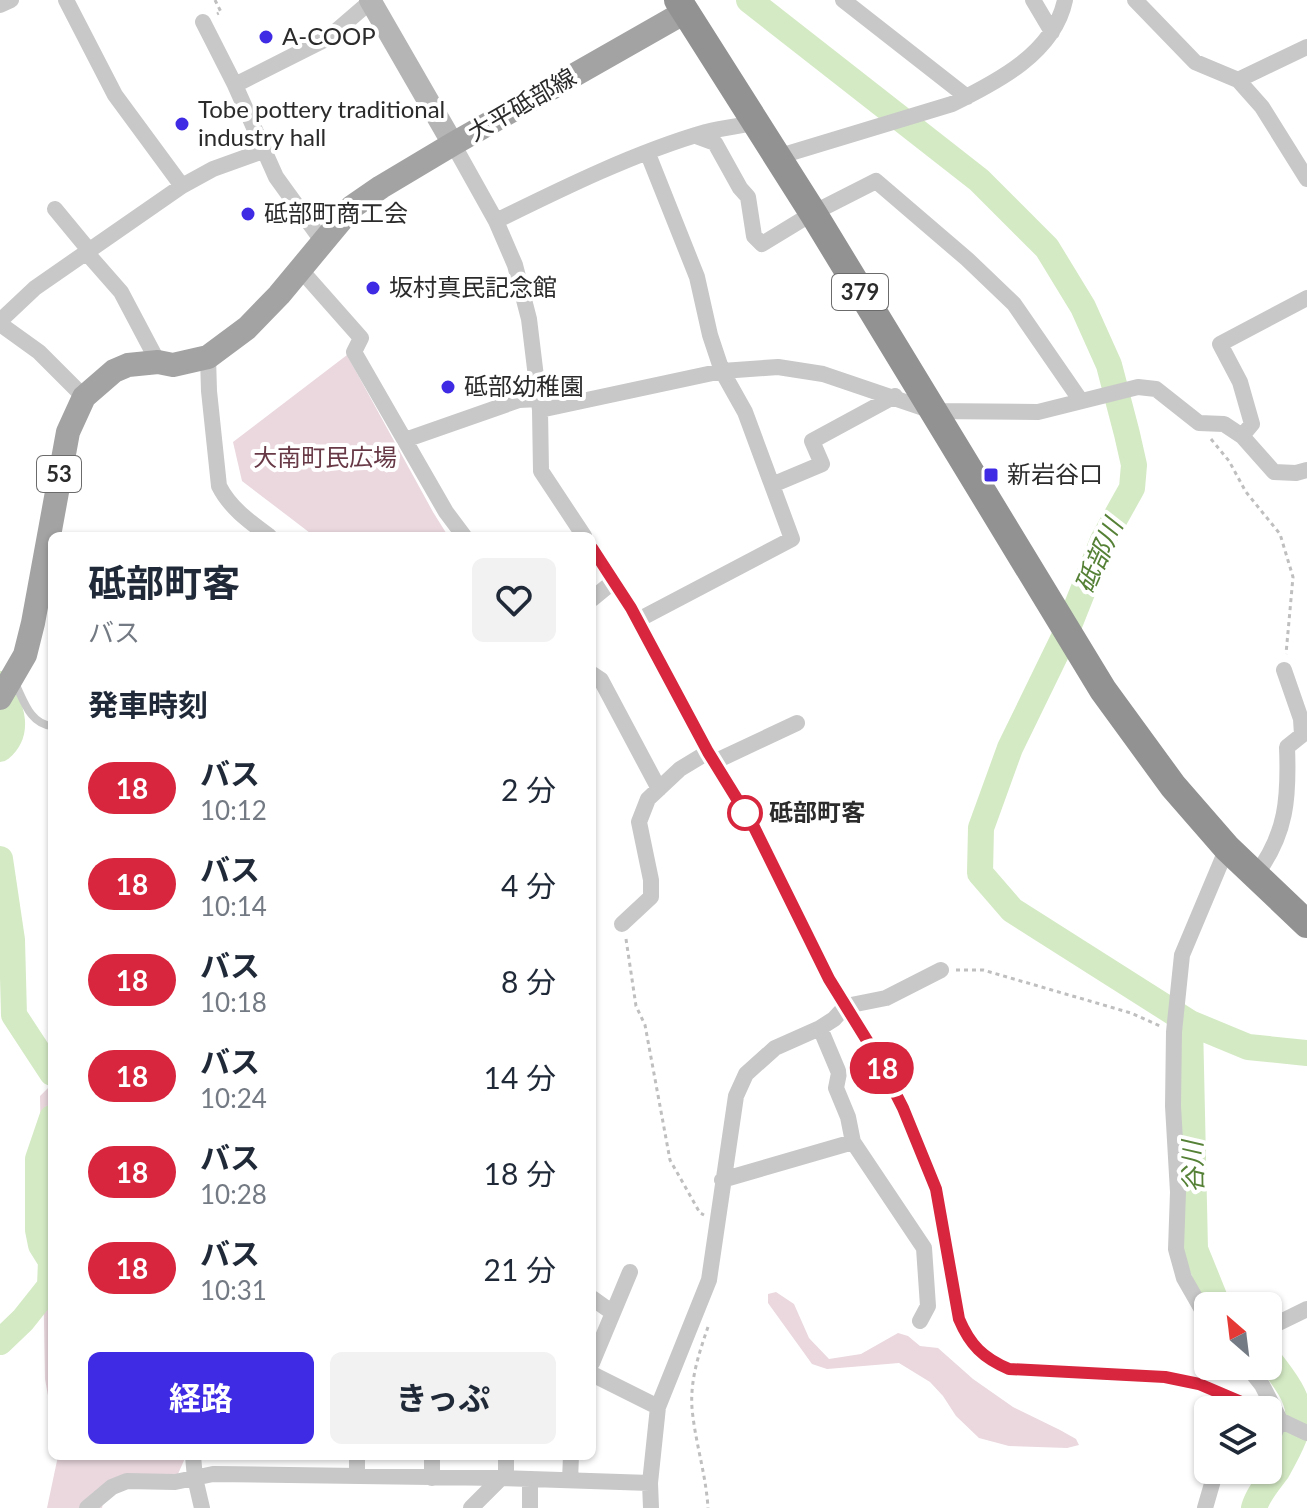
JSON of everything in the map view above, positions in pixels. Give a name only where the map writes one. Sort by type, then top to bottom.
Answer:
[{"type":"highway","name":"379","points":[[682,6],[813,213],[1014,546],[1141,745],[1227,848],[1307,924]]},
{"type":"main road","points":[[371,0],[453,144]]},
{"type":"main road","name":"大平砥部線","points":[[50,532],[68,432],[84,397],[114,371],[128,365],[158,362],[173,365],[208,357],[247,328],[352,207],[682,6]]},
{"type":"main road","name":"大平砥部線","points":[[7,687],[25,655],[48,541]]},
{"type":"street","points":[[0,5],[11,0]]},
{"type":"street","points":[[66,0],[115,95],[182,186]]},
{"type":"street","points":[[235,85],[328,38],[371,0]]},
{"type":"street","points":[[843,0],[959,100]]},
{"type":"street","points":[[1033,0],[1052,32]]},
{"type":"street","points":[[777,157],[959,100],[1037,51],[1062,16],[1065,0]]},
{"type":"street","points":[[1135,0],[1195,62],[1238,80],[1262,107],[1307,179]]},
{"type":"street","points":[[203,22],[276,177],[323,242]]},
{"type":"street","points":[[1238,80],[1307,47]]},
{"type":"street","points":[[496,221],[557,191],[648,154],[696,136],[755,123]]},
{"type":"street","points":[[696,136],[715,143],[748,197],[754,236],[762,244],[813,213],[876,181],[887,188],[1014,304],[1084,400]]},
{"type":"street","points":[[453,144],[496,221],[515,265],[529,319],[540,405],[541,471],[581,532]]},
{"type":"street","points":[[84,397],[39,352],[0,323],[35,288],[182,186],[213,169],[263,151]]},
{"type":"street","points":[[638,620],[792,539],[745,412],[722,371],[697,277],[648,154]]},
{"type":"street","points":[[55,209],[121,292],[158,362]]},
{"type":"street","points":[[300,269],[361,338],[354,352],[446,512],[461,532]]},
{"type":"street","points":[[1242,436],[1252,424],[1240,382],[1220,344],[1307,298]]},
{"type":"street","points":[[208,357],[219,486],[233,505],[264,532]]},
{"type":"street","points":[[405,440],[519,400],[540,405],[722,371],[778,367],[895,396],[932,411],[1038,412],[1138,387],[1156,389],[1199,423],[1224,424],[1242,436],[1274,472],[1307,470]]},
{"type":"street","points":[[772,485],[822,464],[812,441],[895,396]]},
{"type":"street","points":[[596,554],[638,620],[711,757],[753,825],[829,979],[903,1108],[936,1189],[959,1319],[976,1350],[990,1361],[1009,1369],[1165,1377],[1199,1384],[1227,1396]]},
{"type":"street","points":[[596,596],[614,581]]},
{"type":"street","points":[[1255,876],[1271,855],[1285,811],[1287,747],[1302,735],[1301,719],[1284,670]]},
{"type":"street","points":[[596,677],[601,680],[659,789]]},
{"type":"street","points":[[622,924],[651,897],[651,880],[639,822],[648,799],[680,769],[797,723]]},
{"type":"street","points":[[1194,1296],[1184,1278],[1176,1249],[1175,1030],[1182,955],[1227,848]]},
{"type":"street","points":[[651,1508],[650,1483],[658,1407],[709,1280],[736,1096],[746,1074],[775,1048],[820,1028],[846,1006],[886,998],[941,970]]},
{"type":"street","points":[[820,1028],[839,1073],[836,1088],[848,1117],[853,1142],[924,1248],[928,1306],[920,1321]]},
{"type":"street","points":[[722,1180],[853,1142]]},
{"type":"street","points":[[596,1353],[630,1272]]},
{"type":"street","points":[[596,1301],[613,1313]]},
{"type":"street","points":[[1282,1321],[1307,1309]]},
{"type":"street","points":[[596,1376],[658,1407]]},
{"type":"street","points":[[1282,1421],[1307,1433]]},
{"type":"street","points":[[193,1460],[202,1508]]},
{"type":"street","points":[[283,1460],[283,1475]]},
{"type":"street","points":[[357,1460],[357,1476]]},
{"type":"street","points":[[432,1460],[432,1478]]},
{"type":"street","points":[[471,1508],[503,1478],[505,1460]]},
{"type":"street","points":[[570,1480],[571,1460]]},
{"type":"street","points":[[87,1508],[112,1487],[127,1481],[175,1482],[213,1474],[650,1483]]},
{"type":"street","points":[[530,1479],[530,1508]]},
{"type":"street","points":[[1205,1508],[1212,1484]]},
{"type":"lane","points":[[7,687],[35,721],[48,726]]},
{"type":"path","points":[[1199,423],[1280,534],[1293,577],[1284,670]]},
{"type":"path","points":[[622,924],[628,943],[636,1006],[645,1025],[670,1160],[700,1213],[717,1220]]},
{"type":"path","points":[[941,970],[983,970],[1131,1013],[1175,1030]]},
{"type":"path","points":[[708,1326],[696,1365],[692,1405],[708,1508]]},
{"type":"green space","name":"大南町民広場","points":[[347,355],[446,532],[309,532],[242,481],[233,442]]},
{"type":"green space","points":[[48,1088],[48,1396],[45,1379],[40,1096]]},
{"type":"green space","points":[[776,1292],[794,1304],[809,1338],[829,1359],[861,1354],[898,1333],[908,1336],[920,1346],[938,1348],[973,1379],[1013,1407],[1076,1439],[1079,1445],[1067,1448],[1009,1446],[979,1438],[956,1416],[930,1382],[899,1363],[827,1369],[812,1364],[768,1303],[768,1294]]},
{"type":"green space","points":[[57,1460],[184,1460],[178,1474],[125,1474],[107,1483],[102,1508],[47,1508]]},
{"type":"waterway","name":"砥部川","points":[[749,0],[979,180],[1047,248],[1083,307],[1109,365],[1134,465],[1132,488],[1103,540],[1066,633],[1010,748],[981,828],[980,873],[1012,910],[1190,1023],[1248,1047],[1307,1053]]},
{"type":"waterway","points":[[0,684],[12,718],[11,734],[0,749]]},
{"type":"waterway","points":[[0,859],[12,940],[14,1015],[48,1067]]},
{"type":"waterway","name":"谷川","points":[[1190,1023],[1195,1249],[1212,1292]]},
{"type":"waterway","points":[[48,1130],[38,1159],[38,1230],[41,1245],[48,1256]]},
{"type":"waterway","points":[[0,1342],[23,1320],[48,1289]]},
{"type":"waterway","points":[[1254,1508],[1287,1453],[1298,1425],[1296,1401],[1282,1377]]},
{"type":"bus line","name":"18","points":[[596,554],[631,608],[708,752],[753,825],[829,979],[876,1055],[903,1108],[936,1189],[959,1319],[976,1350],[990,1361],[1009,1369],[1165,1377],[1199,1384],[1229,1396]]},
{"type":"place","name":"A-COOP","points":[[266,37]]},
{"type":"place","name":"Tobe pottery traditional industry hall","points":[[182,124]]},
{"type":"place","name":"砥部町商工会","points":[[248,214]]},
{"type":"place","name":"坂村真民記念館","points":[[373,288]]},
{"type":"place","name":"砥部幼稚園","points":[[448,387]]},
{"type":"place","name":"新岩谷口","points":[[991,475]]},
{"type":"place","name":"砥部町客","points":[[745,813]]}]
